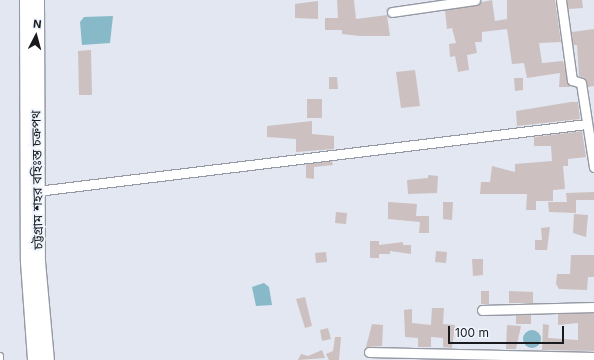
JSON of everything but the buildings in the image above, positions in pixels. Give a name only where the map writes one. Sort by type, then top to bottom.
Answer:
[{"type":"main road","name":"চট্টগ্রাম শহর বহিঃস্ত চক্রপথ","points":[[27,0],[27,254],[35,360]]},
{"type":"main road","name":"চট্টগ্রাম শহর বহিঃস্ত চক্রপথ","points":[[37,0],[37,191],[47,360]]},
{"type":"street","points":[[392,12],[475,0]]},
{"type":"street","points":[[561,0],[572,80],[582,83],[594,167]]},
{"type":"street","points":[[37,191],[587,124]]},
{"type":"street","points":[[482,310],[594,307]]},
{"type":"street","points":[[369,352],[594,357]]},
{"type":"water","points":[[113,16],[110,43],[82,45],[80,22],[84,17]]},
{"type":"water","points":[[264,283],[269,287],[272,305],[256,306],[252,287]]},
{"type":"water","points":[[532,330],[538,333],[541,339],[538,345],[532,348],[526,345],[523,339],[526,333]]}]
